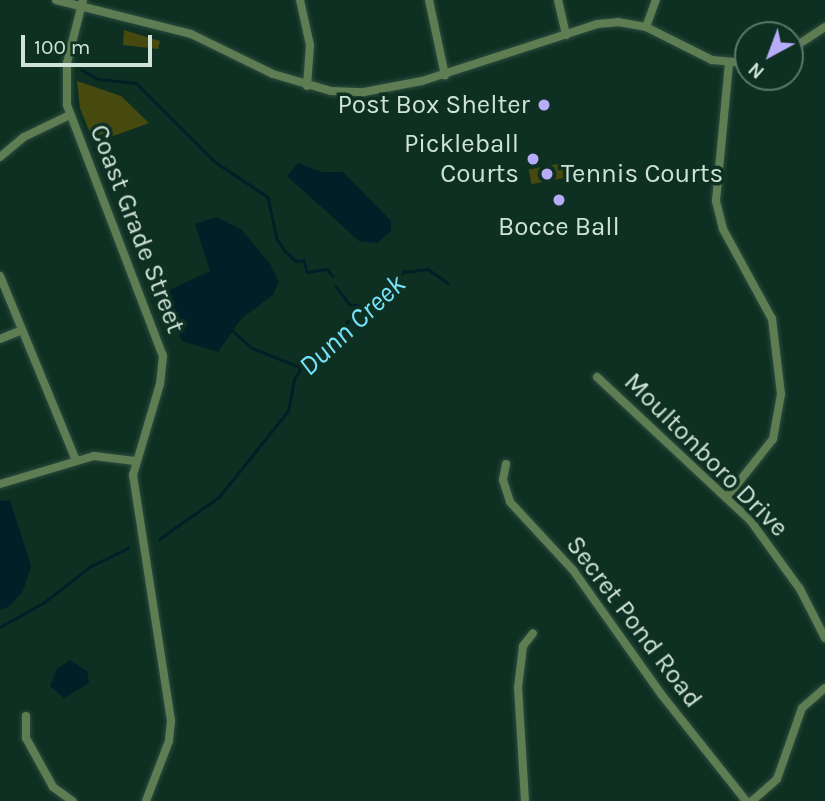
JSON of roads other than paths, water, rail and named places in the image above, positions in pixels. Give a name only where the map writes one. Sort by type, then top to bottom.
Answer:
[{"type":"street","points":[[56,0],[82,4],[204,39],[273,74],[307,86],[364,92],[445,75],[597,24],[646,27],[702,57],[734,64]]},
{"type":"street","points":[[300,0],[310,46],[307,86]]},
{"type":"street","points":[[429,0],[445,75]]},
{"type":"street","points":[[558,0],[566,35]]},
{"type":"street","points":[[646,27],[656,0]]},
{"type":"street","name":"Coast Grade Street","points":[[82,4],[65,80],[70,115],[162,348],[160,384],[135,461],[133,495],[171,721],[169,741],[146,801]]},
{"type":"street","points":[[804,41],[825,27]]},
{"type":"street","points":[[727,497],[773,439],[781,394],[780,354],[772,319],[723,229],[717,209],[729,64]]},
{"type":"street","points":[[0,157],[24,137],[70,115]]},
{"type":"street","points":[[0,276],[76,460]]},
{"type":"street","points":[[0,339],[22,330]]},
{"type":"street","name":"Moultonboro Drive","points":[[597,377],[727,497],[771,545],[825,638]]},
{"type":"street","points":[[0,484],[76,460],[102,455],[135,461]]},
{"type":"street","name":"Secret Pond Road","points":[[506,464],[503,480],[510,502],[573,570],[661,694],[746,801]]},
{"type":"street","points":[[525,801],[518,688],[523,646],[533,633]]},
{"type":"street","points":[[752,801],[777,779],[793,724],[802,708],[825,688]]},
{"type":"street","points":[[26,716],[26,738],[52,787],[72,801]]},
{"type":"water","points":[[298,163],[322,172],[343,172],[391,221],[391,231],[377,243],[359,241],[287,176]]},
{"type":"water","points":[[217,217],[241,229],[271,265],[279,282],[273,295],[241,319],[218,352],[182,341],[165,292],[210,271],[195,224]]},
{"type":"water","points":[[10,500],[31,566],[23,591],[10,606],[0,610],[0,501]]},
{"type":"water","points":[[70,660],[87,671],[89,683],[64,698],[50,686],[57,669]]},
{"type":"waterway","points":[[82,70],[98,79],[136,83],[214,161],[268,197],[277,239],[285,251],[296,261],[304,260],[307,272],[327,269],[333,276]]},
{"type":"waterway","points":[[159,539],[219,497],[288,411],[294,379],[304,363],[333,343],[348,321],[403,272],[428,269],[448,283]]},
{"type":"waterway","points":[[336,286],[349,304],[366,307]]},
{"type":"waterway","points":[[232,330],[252,348],[300,367]]},
{"type":"waterway","name":"Dunn Creek","points":[[0,627],[43,603],[91,566],[128,548]]},
{"type":"place","name":"Post Box Shelter","points":[[544,105]]},
{"type":"place","name":"Pickleball Courts","points":[[533,159]]},
{"type":"place","name":"Tennis Courts","points":[[547,174]]},
{"type":"place","name":"Bocce Ball","points":[[559,200]]}]
